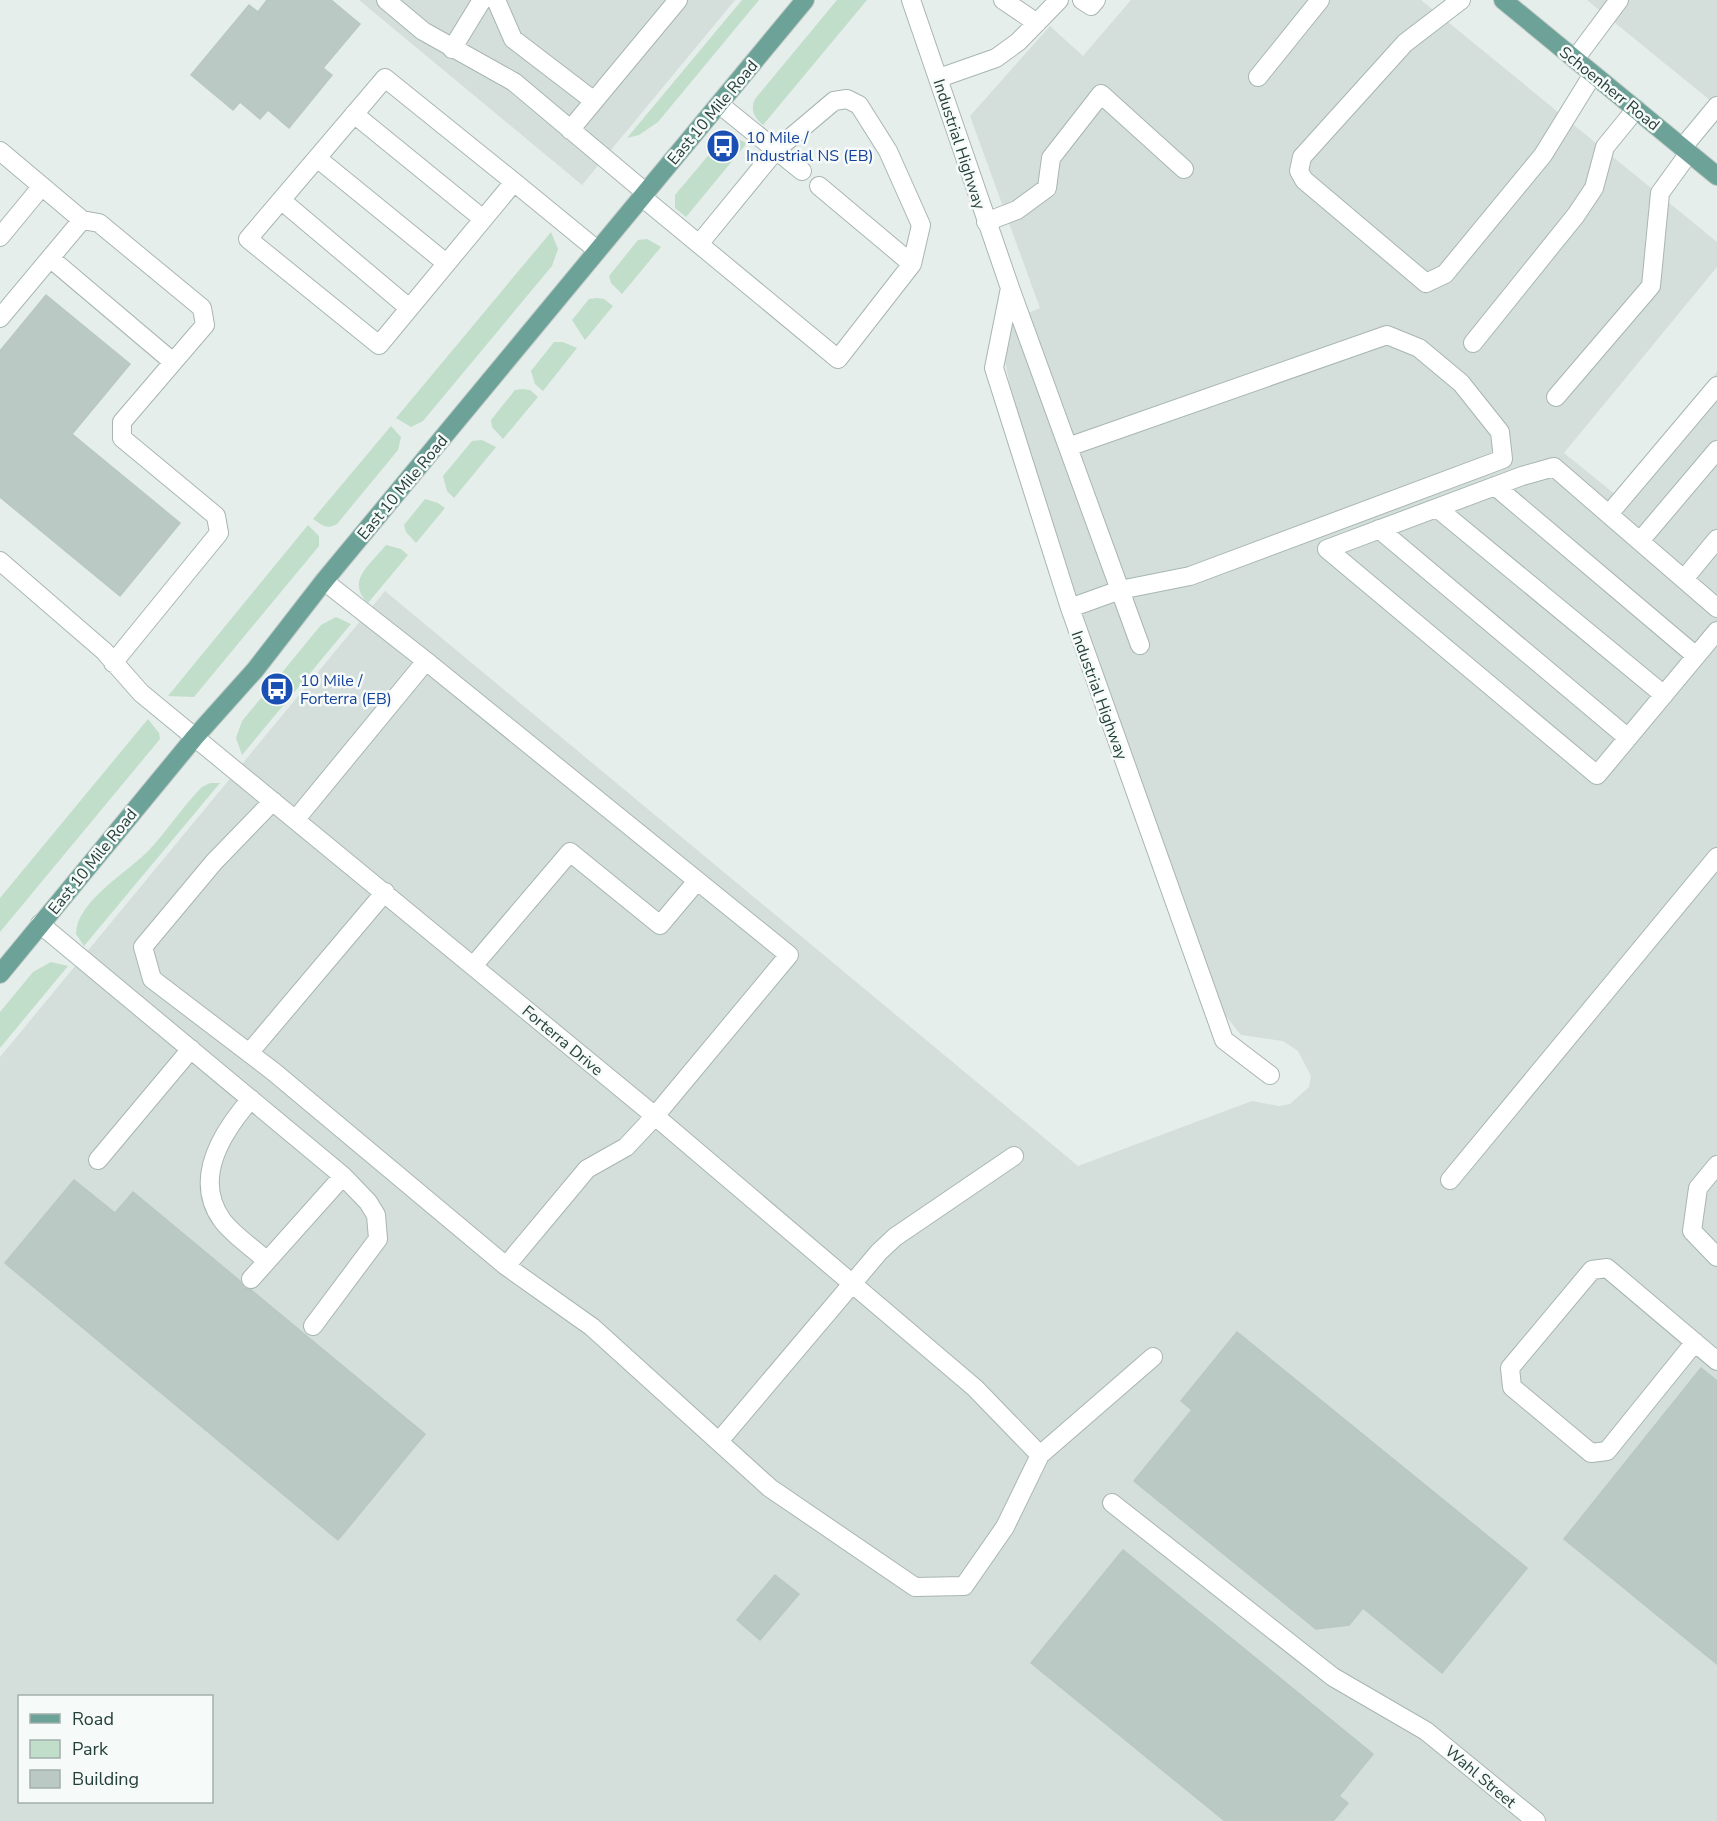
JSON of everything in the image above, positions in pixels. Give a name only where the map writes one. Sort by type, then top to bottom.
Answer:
[{"type":"main road","name":"East 10 Mile Road","points":[[0,974],[195,736],[255,670],[324,581],[805,0]]},
{"type":"main road","name":"Schoenherr Road","points":[[1503,0],[1717,176]]},
{"type":"street","points":[[452,49],[482,0]]},
{"type":"street","points":[[496,0],[513,39],[594,101]]},
{"type":"street","points":[[570,130],[678,0]]},
{"type":"street","name":"Industrial Highway","points":[[910,0],[939,78],[986,222],[1140,645]]},
{"type":"street","points":[[1003,0],[1037,23]]},
{"type":"street","points":[[939,78],[996,58],[1018,42],[1059,0]]},
{"type":"street","points":[[1082,0],[1091,6],[1096,0]]},
{"type":"street","points":[[1258,77],[1320,0]]},
{"type":"street","points":[[1461,0],[1405,43],[1302,158],[1299,171],[1304,180],[1426,283],[1445,274],[1543,155],[1593,74]]},
{"type":"street","points":[[1575,59],[1618,0]]},
{"type":"street","points":[[396,3],[423,31],[514,82],[699,244],[838,359],[912,264],[921,225],[888,151],[859,105],[847,99],[834,101],[776,150],[699,244]]},
{"type":"street","points":[[514,182],[379,345],[248,239],[385,78],[514,182],[597,250]]},
{"type":"street","points":[[986,222],[1017,210],[1047,188],[1052,158],[1101,94],[1184,169]]},
{"type":"street","points":[[719,104],[802,171]]},
{"type":"street","points":[[1556,397],[1651,286],[1660,193],[1686,150],[1717,106]]},
{"type":"street","points":[[1473,343],[1576,215],[1594,188],[1605,147],[1636,109]]},
{"type":"street","points":[[354,114],[483,219]]},
{"type":"street","points":[[0,152],[82,220],[99,223],[202,308],[205,325],[122,422],[122,438],[216,516],[219,532],[113,663]]},
{"type":"street","points":[[317,158],[446,264]]},
{"type":"street","points":[[0,237],[42,186]]},
{"type":"street","points":[[819,186],[912,264]]},
{"type":"street","points":[[281,200],[409,308]]},
{"type":"street","points":[[0,318],[82,220]]},
{"type":"street","points":[[50,258],[173,362]]},
{"type":"street","name":"Industrial Highway","points":[[1010,288],[994,368],[1070,608],[1224,1040],[1270,1075]]},
{"type":"street","points":[[1068,447],[1387,335],[1419,348],[1461,383],[1500,432],[1503,459],[1190,576],[1120,590],[1070,608]]},
{"type":"street","points":[[1609,514],[1717,386]]},
{"type":"street","points":[[1640,541],[1717,450]]},
{"type":"street","points":[[1717,608],[1554,467],[1495,486],[1327,549],[1597,775],[1717,630]]},
{"type":"street","points":[[1495,486],[1696,656]]},
{"type":"street","points":[[1437,508],[1664,695]]},
{"type":"street","points":[[1379,530],[1628,738]]},
{"type":"street","points":[[1683,579],[1717,539]]},
{"type":"street","name":"Forterra Drive","points":[[0,561],[89,638],[141,693],[655,1116],[975,1388],[1040,1455]]},
{"type":"street","points":[[324,581],[789,955],[655,1116],[626,1147],[587,1169],[506,1266]]},
{"type":"street","points":[[296,819],[426,661]]},
{"type":"street","points":[[273,801],[214,862],[143,947],[152,979],[249,1053],[506,1266],[592,1327],[720,1440],[770,1488],[915,1587],[964,1586],[1005,1527],[1040,1455],[1153,1357]]},
{"type":"street","points":[[474,966],[570,852],[660,924],[697,881]]},
{"type":"street","points":[[1450,1180],[1717,857]]},
{"type":"street","points":[[249,1053],[385,892]]},
{"type":"street","points":[[40,924],[343,1176],[368,1202],[376,1215],[378,1239],[313,1326]]},
{"type":"street","points":[[99,1160],[191,1049]]},
{"type":"street","points":[[251,1099],[229,1125],[216,1149],[209,1185],[222,1220],[267,1261]]},
{"type":"street","points":[[720,1440],[850,1282],[895,1237],[1014,1156]]},
{"type":"street","points":[[1717,1164],[1698,1188],[1692,1232],[1717,1257]]},
{"type":"street","points":[[251,1279],[343,1176]]},
{"type":"street","points":[[1695,1342],[1607,1451],[1591,1453],[1512,1387],[1510,1368],[1592,1270],[1606,1268],[1695,1342],[1717,1361]]},
{"type":"street","name":"Wahl Street","points":[[1112,1503],[1333,1677],[1426,1731],[1536,1821]]},
{"type":"shaded area","points":[[359,0],[735,0],[582,185]]},
{"type":"shaded area","points":[[1131,0],[1421,0],[1717,242],[1717,267],[1564,453],[1616,495],[1717,372],[1717,1821],[0,1821],[0,1057],[385,591],[1078,1166],[1252,1101],[1279,1106],[1290,1104],[1309,1087],[1311,1076],[1298,1051],[1283,1041],[1241,1035],[1225,1015],[1084,639],[1012,397],[1004,355],[1011,320],[1040,308],[970,116],[1050,26],[1083,56]]},
{"type":"shaded area","points":[[1587,0],[1717,0],[1717,106]]},
{"type":"green space","points":[[742,0],[759,0],[658,122],[639,135],[627,138]]},
{"type":"green space","points":[[837,0],[867,0],[763,125],[754,113],[755,99]]},
{"type":"green space","points":[[732,137],[747,143],[686,217],[675,208],[675,195],[717,145]]},
{"type":"green space","points":[[551,232],[558,249],[552,266],[423,421],[411,427],[396,418]]},
{"type":"green space","points":[[647,239],[661,247],[622,294],[611,283],[609,276],[638,240]]},
{"type":"green space","points":[[589,299],[604,299],[613,306],[585,340],[572,320]]},
{"type":"green space","points":[[554,342],[563,342],[577,348],[543,391],[535,384],[531,371]]},
{"type":"green space","points":[[515,390],[530,390],[538,397],[503,439],[492,427],[491,420]]},
{"type":"green space","points":[[391,426],[401,437],[398,450],[337,524],[327,527],[313,519]]},
{"type":"green space","points":[[482,440],[496,447],[454,498],[447,491],[443,476],[472,441]]},
{"type":"green space","points":[[425,499],[445,508],[416,543],[406,532],[404,525]]},
{"type":"green space","points":[[308,525],[319,536],[319,546],[194,697],[168,696]]},
{"type":"green space","points":[[386,545],[401,549],[408,555],[368,603],[359,587],[360,580],[368,566]]},
{"type":"green space","points":[[336,617],[351,624],[242,755],[236,738],[242,721],[321,625]]},
{"type":"green space","points":[[148,719],[159,733],[160,739],[0,932],[0,898]]},
{"type":"green space","points":[[210,783],[220,783],[84,946],[76,934],[78,922],[94,898],[142,857],[195,794]]},
{"type":"green space","points":[[51,962],[68,966],[0,1048],[0,1012],[33,972]]},
{"type":"building","points":[[267,0],[331,0],[360,24],[323,68],[332,75],[289,128],[268,110],[260,119],[240,102],[233,110],[191,75],[249,5],[258,12]]},
{"type":"building","points":[[46,295],[130,364],[72,434],[180,523],[120,596],[0,497],[0,351]]},
{"type":"building","points":[[74,1180],[115,1213],[133,1192],[240,1281],[244,1288],[251,1290],[425,1434],[338,1540],[5,1263]]},
{"type":"building","points":[[1237,1332],[1527,1568],[1442,1673],[1363,1608],[1349,1625],[1316,1629],[1134,1481],[1192,1410],[1181,1401]]},
{"type":"building","points":[[1701,1368],[1717,1381],[1717,1664],[1564,1539]]},
{"type":"building","points":[[1123,1550],[1373,1754],[1339,1796],[1348,1803],[1333,1821],[1225,1821],[1031,1663]]},
{"type":"building","points":[[775,1575],[799,1594],[760,1640],[737,1620]]},
{"type":"place","name":"10 Mile / Industrial NS (EB)","points":[[723,146]]},
{"type":"place","name":"10 Mile / Forterra (EB)","points":[[277,689]]}]
